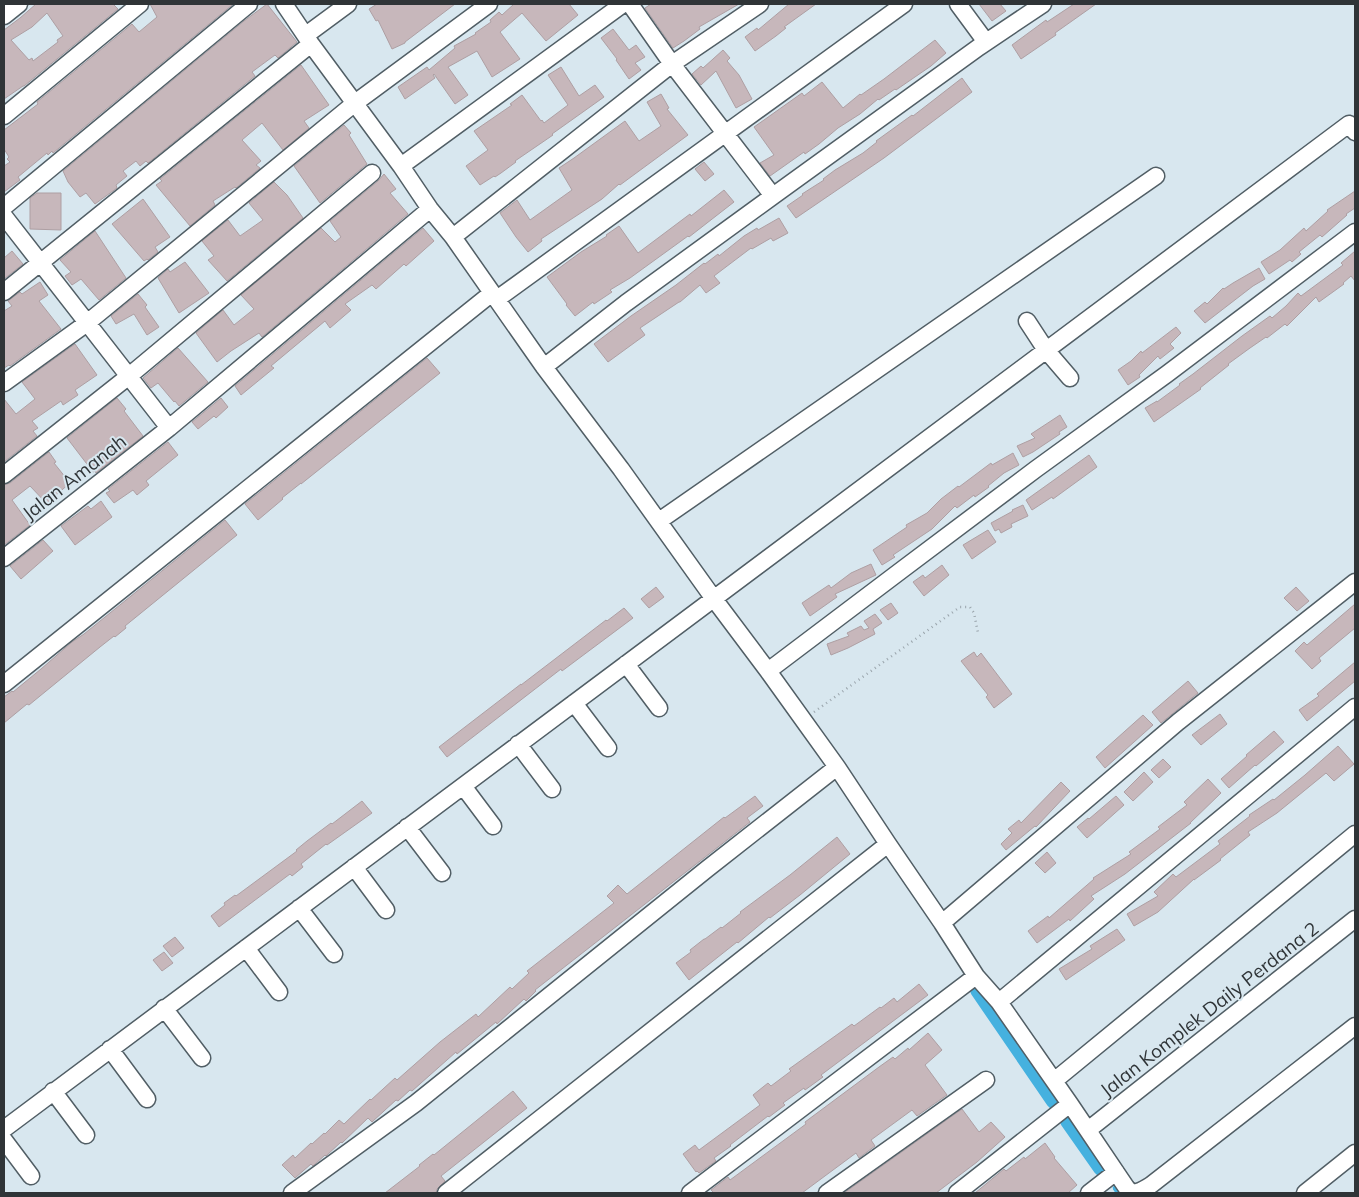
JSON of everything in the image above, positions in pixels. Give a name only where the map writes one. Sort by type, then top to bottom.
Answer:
[{"type":"street","points":[[4,16],[19,4]]},
{"type":"street","points":[[4,116],[140,4]]},
{"type":"street","points":[[4,207],[249,4]]},
{"type":"street","points":[[284,4],[430,209],[453,237],[544,367],[837,767],[942,922],[976,976],[999,1002],[1116,1172],[1133,1192],[1151,1185],[1355,1026]]},
{"type":"street","points":[[4,292],[309,40],[348,4]]},
{"type":"street","points":[[4,384],[87,323],[355,103],[489,4]]},
{"type":"street","points":[[401,166],[622,4]]},
{"type":"street","points":[[630,4],[672,64],[773,196]]},
{"type":"street","points":[[453,237],[672,64],[760,4]]},
{"type":"street","points":[[4,684],[494,296],[725,134],[904,4]]},
{"type":"street","points":[[958,4],[986,42]]},
{"type":"street","points":[[544,367],[626,303],[986,42],[1042,4]]},
{"type":"street","points":[[4,1129],[1349,124],[1355,132]]},
{"type":"street","points":[[4,474],[129,376],[372,173]]},
{"type":"street","points":[[659,522],[1156,176]]},
{"type":"street","name":"Jalan Amanah","points":[[4,558],[169,428],[430,209]]},
{"type":"street","points":[[4,216],[169,428]]},
{"type":"street","points":[[768,671],[1355,232]]},
{"type":"street","points":[[1026,321],[1046,350],[1070,378]]},
{"type":"street","points":[[942,922],[1178,722],[1355,582]]},
{"type":"street","points":[[626,664],[659,708]]},
{"type":"street","points":[[574,703],[608,748]]},
{"type":"street","points":[[999,1002],[1355,707]]},
{"type":"street","points":[[518,744],[552,789]]},
{"type":"street","points":[[292,1193],[416,1103],[837,767]]},
{"type":"street","points":[[463,786],[493,826]]},
{"type":"street","points":[[407,827],[442,873]]},
{"type":"street","points":[[1054,1081],[1355,834]]},
{"type":"street","points":[[446,1193],[888,844]]},
{"type":"street","points":[[354,867],[386,910]]},
{"type":"street","points":[[299,908],[334,954]]},
{"type":"street","name":"Jalan Komplek Daily Perdana 2","points":[[1088,1130],[1355,920]]},
{"type":"street","points":[[246,948],[279,992]]},
{"type":"street","points":[[690,1193],[976,976]]},
{"type":"street","points":[[164,1008],[202,1058]]},
{"type":"street","points":[[110,1050],[147,1099]]},
{"type":"street","points":[[828,1193],[986,1080]]},
{"type":"street","points":[[53,1091],[86,1135]]},
{"type":"street","points":[[956,1193],[1070,1104]]},
{"type":"street","points":[[4,1140],[30,1176]]},
{"type":"street","points":[[1305,1193],[1355,1152]]},
{"type":"street","points":[[1089,1193],[1116,1172]]},
{"type":"path","points":[[803,720],[960,607],[970,607],[974,613],[978,633]]},
{"type":"building","points":[[36,4],[113,4],[118,9],[24,86],[4,99],[4,30]],"holes":[[[47,13],[63,36],[33,61],[32,58],[29,60],[11,40],[32,27]]]},
{"type":"building","points":[[150,4],[232,5],[53,153],[52,151],[48,155],[47,153],[18,177],[20,180],[4,192],[4,166],[10,162],[4,149],[4,130],[38,104],[37,102],[132,24],[139,32],[157,17]]},
{"type":"building","points":[[267,4],[297,42],[278,58],[275,55],[252,72],[255,76],[148,163],[146,161],[140,166],[136,161],[123,171],[127,176],[116,185],[117,188],[95,204],[86,193],[80,197],[68,182],[63,171]]},
{"type":"building","points":[[377,4],[455,4],[405,43],[392,49],[378,20],[376,21],[369,9]]},
{"type":"building","points":[[514,4],[569,4],[578,15],[546,41],[522,13],[500,32],[520,59],[492,77],[477,51],[448,67],[468,95],[455,104],[434,74],[435,78],[405,99],[398,87],[427,67],[429,70],[455,48],[454,46],[476,34],[491,22],[490,20],[499,12],[502,15]]},
{"type":"building","points":[[651,4],[739,4],[699,27],[700,29],[673,48],[645,8]]},
{"type":"building","points":[[789,4],[816,4],[755,51],[745,37],[757,28],[758,30]]},
{"type":"building","points":[[979,4],[1000,4],[1006,11],[992,21]]},
{"type":"building","points":[[1074,4],[1096,4],[1021,59],[1012,45],[1046,20],[1047,22]]},
{"type":"building","points":[[613,29],[629,50],[636,45],[645,57],[635,63],[641,70],[629,79],[601,38]]},
{"type":"building","points":[[935,40],[946,53],[931,66],[896,90],[878,99],[805,154],[804,152],[770,176],[760,163],[774,155],[754,127],[802,93],[804,96],[822,82],[843,108]]},
{"type":"building","points":[[723,50],[730,58],[727,61],[739,75],[752,99],[736,108],[716,71],[701,85],[692,74],[701,66],[703,68]]},
{"type":"building","points":[[301,65],[329,105],[304,121],[309,128],[283,150],[262,123],[242,140],[261,161],[256,165],[260,168],[236,188],[213,201],[215,205],[190,226],[156,185],[162,181],[160,179]]},
{"type":"building","points":[[561,67],[579,96],[595,85],[604,97],[501,173],[480,185],[466,166],[488,150],[474,131],[512,105],[510,104],[522,95],[544,123],[568,105],[548,75]]},
{"type":"building","points":[[962,78],[972,92],[884,158],[796,218],[787,206],[835,170],[863,153],[876,141],[913,116]]},
{"type":"building","points":[[661,94],[669,108],[667,109],[688,135],[619,184],[602,199],[541,239],[542,241],[528,252],[500,213],[517,200],[530,220],[572,190],[559,168],[625,121],[639,141],[661,126],[647,102]]},
{"type":"building","points":[[344,125],[351,133],[349,135],[367,164],[320,203],[294,166]]},
{"type":"building","points":[[704,162],[714,174],[705,181],[695,169]]},
{"type":"building","points":[[384,174],[396,189],[390,193],[408,214],[262,337],[259,333],[217,362],[196,333],[223,310],[234,325],[254,309],[241,295],[321,228],[335,242],[341,237],[330,221]]},
{"type":"building","points":[[274,182],[287,195],[303,218],[227,281],[208,260],[214,256],[202,241],[228,220],[240,236],[263,220],[249,203]]},
{"type":"building","points":[[724,190],[734,202],[689,237],[575,316],[547,277],[619,226],[638,253]]},
{"type":"building","points":[[1355,191],[1355,208],[1322,237],[1320,235],[1299,252],[1301,254],[1292,262],[1290,260],[1269,274],[1261,262],[1280,250],[1304,228],[1306,231],[1327,210]]},
{"type":"building","points":[[37,193],[61,193],[61,230],[30,229],[30,198]]},
{"type":"building","points":[[143,199],[170,237],[155,247],[158,252],[144,261],[112,224]]},
{"type":"building","points":[[779,218],[788,233],[773,241],[771,238],[751,248],[714,276],[720,283],[706,293],[700,285],[680,302],[640,328],[645,335],[608,362],[594,344],[704,263],[718,254],[719,256],[757,228],[758,230]]},
{"type":"building","points":[[423,228],[434,241],[376,289],[372,285],[345,304],[351,310],[330,328],[325,321],[271,366],[274,368],[241,395],[235,386]]},
{"type":"building","points":[[95,231],[126,278],[99,300],[81,279],[72,285],[65,276],[71,272],[60,260]]},
{"type":"building","points":[[12,251],[23,264],[4,279],[4,258]]},
{"type":"building","points":[[1355,251],[1355,281],[1351,276],[1344,284],[1319,302],[1316,297],[1287,326],[1285,324],[1250,348],[1228,364],[1201,389],[1154,422],[1145,408],[1157,402],[1270,316],[1272,318],[1298,293],[1301,296],[1343,265],[1341,263]]},
{"type":"building","points":[[185,262],[209,293],[179,313],[158,278],[168,269],[170,272]]},
{"type":"building","points":[[1259,268],[1265,279],[1205,323],[1194,311],[1205,302],[1207,304],[1223,288]]},
{"type":"building","points":[[40,282],[48,295],[39,301],[61,329],[10,366],[4,368],[4,311],[12,306],[8,301],[20,292],[22,294]]},
{"type":"building","points":[[138,294],[147,305],[145,307],[159,327],[147,335],[134,314],[116,324],[111,316]]},
{"type":"building","points":[[1176,327],[1181,333],[1170,344],[1174,348],[1160,359],[1158,356],[1139,375],[1140,377],[1128,385],[1118,370],[1141,351],[1142,353]]},
{"type":"building","points":[[75,344],[97,375],[75,390],[78,395],[63,405],[61,401],[32,421],[38,428],[33,431],[37,436],[4,462],[4,399],[16,414],[35,399],[22,382]]},
{"type":"building","points":[[178,348],[208,382],[179,406],[158,383],[151,388],[143,378]]},
{"type":"building","points":[[427,358],[440,373],[282,498],[258,520],[245,504]]},
{"type":"building","points":[[117,398],[126,409],[124,411],[143,436],[96,473],[95,471],[93,472],[67,438]]},
{"type":"building","points":[[221,398],[228,407],[216,418],[214,416],[198,429],[192,422]]},
{"type":"building","points":[[1060,415],[1067,427],[1059,432],[1060,434],[1023,457],[1017,446],[1035,438],[1031,434]]},
{"type":"building","points":[[168,442],[178,455],[146,481],[149,485],[137,495],[133,490],[114,503],[106,493],[110,491],[108,489]]},
{"type":"building","points":[[49,452],[56,462],[54,463],[70,483],[56,495],[58,497],[49,506],[30,486],[12,500],[30,525],[4,545],[4,485],[10,483]]},
{"type":"building","points":[[1013,453],[1019,465],[1004,473],[975,497],[974,495],[957,508],[955,506],[932,529],[893,555],[895,557],[882,565],[873,550],[907,527],[906,525],[927,513],[941,499],[991,463],[992,465]]},
{"type":"building","points":[[1089,455],[1097,467],[1053,499],[1052,497],[1032,510],[1026,500]]},
{"type":"building","points":[[101,501],[112,517],[75,545],[61,526],[88,506],[91,509]]},
{"type":"building","points":[[1023,505],[1028,516],[1011,524],[1012,527],[1001,533],[999,529],[995,531],[991,523]]},
{"type":"building","points":[[225,520],[237,535],[125,626],[126,628],[115,637],[4,723],[4,697],[13,692],[72,642]]},
{"type":"building","points":[[988,530],[996,542],[972,559],[963,545]]},
{"type":"building","points":[[43,540],[53,551],[21,579],[10,566]]},
{"type":"building","points":[[871,564],[876,575],[835,594],[837,597],[810,616],[802,603],[829,585],[831,588],[851,573]]},
{"type":"building","points":[[942,565],[949,575],[924,596],[913,582],[923,575],[925,578]]},
{"type":"building","points":[[656,587],[664,597],[649,608],[641,599]]},
{"type":"building","points":[[1296,587],[1309,601],[1297,611],[1284,598]]},
{"type":"building","points":[[891,603],[898,613],[888,620],[880,610]]},
{"type":"building","points":[[1355,604],[1355,628],[1319,658],[1321,661],[1312,669],[1295,651],[1304,642],[1307,645]]},
{"type":"building","points":[[624,608],[633,618],[562,671],[561,669],[447,757],[439,747],[606,620]]},
{"type":"building","points":[[875,614],[882,623],[873,629],[875,634],[831,655],[827,644],[849,636],[847,633],[861,626],[864,630],[869,628],[864,621]]},
{"type":"building","points":[[974,652],[977,657],[981,653],[1012,694],[994,708],[986,697],[988,695],[961,661]]},
{"type":"building","points":[[1355,662],[1355,681],[1307,721],[1299,710],[1319,696],[1317,694]]},
{"type":"building","points":[[1188,681],[1198,693],[1161,723],[1152,712]]},
{"type":"building","points":[[1220,714],[1227,724],[1201,745],[1192,735]]},
{"type":"building","points":[[1143,715],[1153,725],[1105,768],[1096,757]]},
{"type":"building","points":[[1274,731],[1284,742],[1229,788],[1221,779]]},
{"type":"building","points":[[1338,746],[1354,764],[1334,781],[1326,773],[1277,813],[1248,832],[1250,835],[1221,860],[1194,879],[1158,912],[1134,926],[1127,914],[1158,896],[1154,892],[1173,874],[1176,877],[1220,844],[1218,841],[1249,815],[1274,800]]},
{"type":"building","points":[[1163,759],[1171,767],[1159,778],[1151,770]]},
{"type":"building","points":[[1144,772],[1153,782],[1133,801],[1124,792]]},
{"type":"building","points":[[1208,779],[1221,793],[1191,823],[1125,874],[1091,896],[1094,899],[1070,921],[1069,919],[1037,943],[1028,931],[1048,916],[1049,918],[1093,878],[1131,854],[1129,852],[1160,829],[1158,827],[1187,805],[1184,802]]},
{"type":"building","points":[[1061,782],[1070,791],[1036,827],[1006,850],[1001,844],[1012,833],[1008,829],[1019,820],[1021,823]]},
{"type":"building","points":[[755,796],[763,806],[747,818],[750,822],[535,990],[526,1001],[524,999],[497,1024],[496,1022],[457,1054],[456,1052],[412,1091],[410,1090],[398,1101],[396,1100],[372,1122],[368,1118],[342,1143],[313,1166],[311,1164],[295,1178],[282,1165],[293,1155],[295,1158],[339,1120],[344,1124],[395,1078],[397,1080],[440,1042],[476,1014],[478,1017],[510,987],[512,989],[529,973],[527,971],[614,903],[607,896],[618,885],[627,894],[724,817]]},
{"type":"building","points":[[1116,796],[1124,805],[1087,838],[1077,827]]},
{"type":"building","points":[[362,801],[372,813],[326,844],[301,864],[303,867],[292,876],[290,874],[219,927],[211,916],[225,905],[224,903],[297,851],[307,841]]},
{"type":"building","points":[[837,837],[850,854],[689,980],[676,963],[704,939],[722,928]]},
{"type":"building","points":[[1047,852],[1056,863],[1045,873],[1035,863]]},
{"type":"building","points":[[1117,929],[1125,940],[1066,980],[1059,969],[1092,949],[1090,946]]},
{"type":"building","points":[[175,937],[184,948],[172,957],[163,946]]},
{"type":"building","points":[[164,952],[173,963],[162,971],[153,960]]},
{"type":"building","points":[[919,984],[928,995],[821,1075],[823,1077],[783,1103],[785,1105],[714,1158],[716,1161],[699,1173],[696,1172],[683,1154],[695,1145],[699,1150],[760,1105],[753,1095],[768,1083],[771,1086],[791,1071],[789,1069],[852,1024],[854,1026],[894,998],[897,1002]]},
{"type":"building","points":[[928,1033],[942,1050],[925,1065],[947,1095],[917,1116],[912,1110],[871,1140],[875,1146],[859,1158],[856,1153],[802,1193],[712,1193],[711,1190],[728,1177],[730,1180],[879,1067],[893,1057],[895,1059],[908,1048],[909,1050]]},
{"type":"building","points":[[513,1091],[527,1108],[441,1176],[445,1181],[437,1189],[436,1193],[385,1193],[434,1155]]},
{"type":"building","points":[[962,1109],[979,1132],[991,1122],[1005,1137],[977,1162],[936,1193],[844,1193]]},
{"type":"building","points":[[1045,1143],[1054,1158],[1077,1185],[1068,1193],[975,1193],[1004,1169],[1006,1171],[1024,1157],[1025,1159]]},
{"type":"waterway","points":[[978,990],[1054,1101]]},
{"type":"waterway","points":[[1068,1121],[1101,1168]]},
{"type":"waterway","points":[[1115,1188],[1118,1193]]}]
